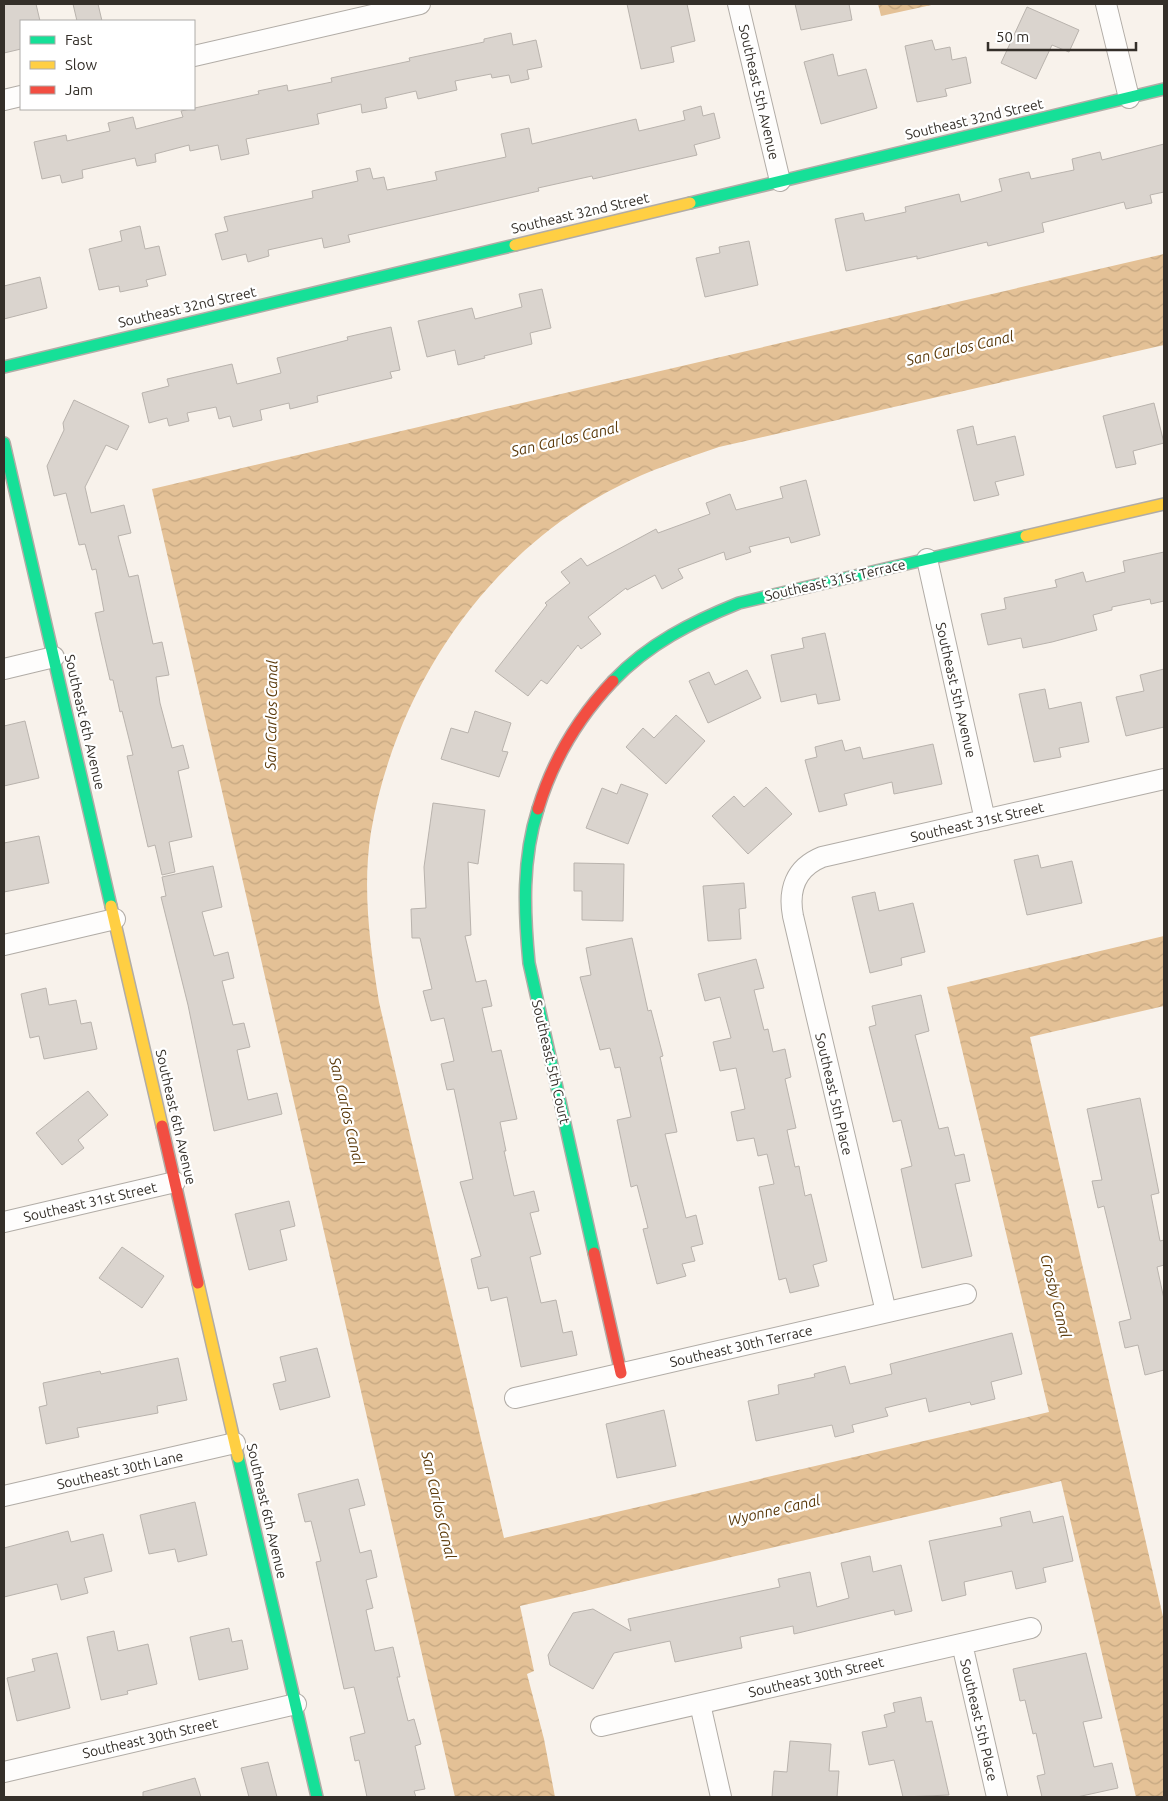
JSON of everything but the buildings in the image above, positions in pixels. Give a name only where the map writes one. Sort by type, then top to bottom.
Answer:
[{"type":"street","points":[[195,56],[420,4]]},
{"type":"street","name":"Southeast 5th Avenue","points":[[738,4],[780,181]]},
{"type":"street","points":[[1106,4],[1129,98]]},
{"type":"street","name":"Southeast 32nd Street","points":[[4,367],[1164,90]]},
{"type":"street","points":[[4,100],[20,96]]},
{"type":"street","name":"Southeast 6th Avenue","points":[[4,443],[317,1797]]},
{"type":"street","name":"Southeast 31st Terrace","points":[[560,752],[580,718],[609,684],[642,655],[685,627],[738,603],[1164,504]]},
{"type":"street","name":"Southeast 5th Avenue","points":[[927,559],[985,820]]},
{"type":"street","points":[[4,669],[54,658]]},
{"type":"street","name":"Southeast 5th Court","points":[[560,752],[539,800],[527,846],[523,892],[525,939],[621,1373]]},
{"type":"street","name":"Southeast 31st Street","points":[[796,876],[809,864],[822,857],[1164,779]]},
{"type":"street","name":"Southeast 5th Place","points":[[796,876],[791,896],[792,916],[886,1312]]},
{"type":"street","points":[[4,945],[115,919]]},
{"type":"street","name":"Southeast 31st Street","points":[[4,1222],[175,1182]]},
{"type":"street","name":"Southeast 30th Terrace","points":[[515,1398],[966,1294]]},
{"type":"street","name":"Southeast 30th Lane","points":[[4,1496],[235,1443]]},
{"type":"street","name":"Southeast 30th Street","points":[[602,1726],[1031,1628]]},
{"type":"street","name":"Southeast 5th Place","points":[[962,1644],[997,1797]]},
{"type":"street","name":"Southeast 30th Street","points":[[4,1772],[296,1704]]},
{"type":"street","points":[[700,1704],[721,1797]]},
{"type":"water","points":[[878,4],[936,4],[881,16]]},
{"type":"water","points":[[1164,254],[1164,345],[719,447],[667,465],[617,487],[570,515],[527,549],[488,588],[454,631],[425,678],[401,727],[383,779],[371,832],[368,853],[367,896],[370,938],[379,1002],[504,1538],[1049,1412],[947,987],[1164,936],[1164,1006],[1030,1037],[1164,1621],[1164,1797],[1136,1797],[1061,1481],[520,1606],[534,1671],[527,1674],[544,1739],[555,1797],[455,1797],[152,489]]},
{"type":"traffic: fast","points":[[690,203],[1164,89]]},
{"type":"traffic: fast","points":[[4,367],[515,245]]},
{"type":"traffic: fast","points":[[4,443],[111,906]]},
{"type":"traffic: fast","points":[[613,681],[641,656],[672,635],[704,618],[739,603],[1026,536]]},
{"type":"traffic: fast","points":[[538,809],[529,847],[527,866],[525,905],[529,963],[594,1253]]},
{"type":"traffic: fast","points":[[238,1457],[317,1797]]},
{"type":"traffic: slow","points":[[515,245],[690,203]]},
{"type":"traffic: slow","points":[[1026,536],[1164,504]]},
{"type":"traffic: slow","points":[[111,906],[162,1126]]},
{"type":"traffic: slow","points":[[198,1283],[238,1457]]},
{"type":"traffic: jam","points":[[538,809],[551,773],[568,740],[600,695],[613,681]]},
{"type":"traffic: jam","points":[[162,1126],[198,1283]]},
{"type":"traffic: jam","points":[[594,1253],[621,1373]]},
{"type":"water label","name":"San Carlos Canal","points":[[960,348]]},
{"type":"water label","name":"San Carlos Canal","points":[[565,439]]},
{"type":"water label","name":"San Carlos Canal","points":[[271,715]]},
{"type":"water label","name":"San Carlos Canal","points":[[347,1111]]},
{"type":"water label","name":"Crosby Canal","points":[[1056,1296]]},
{"type":"water label","name":"San Carlos Canal","points":[[439,1505]]},
{"type":"water label","name":"Wyonne Canal","points":[[774,1510]]}]
